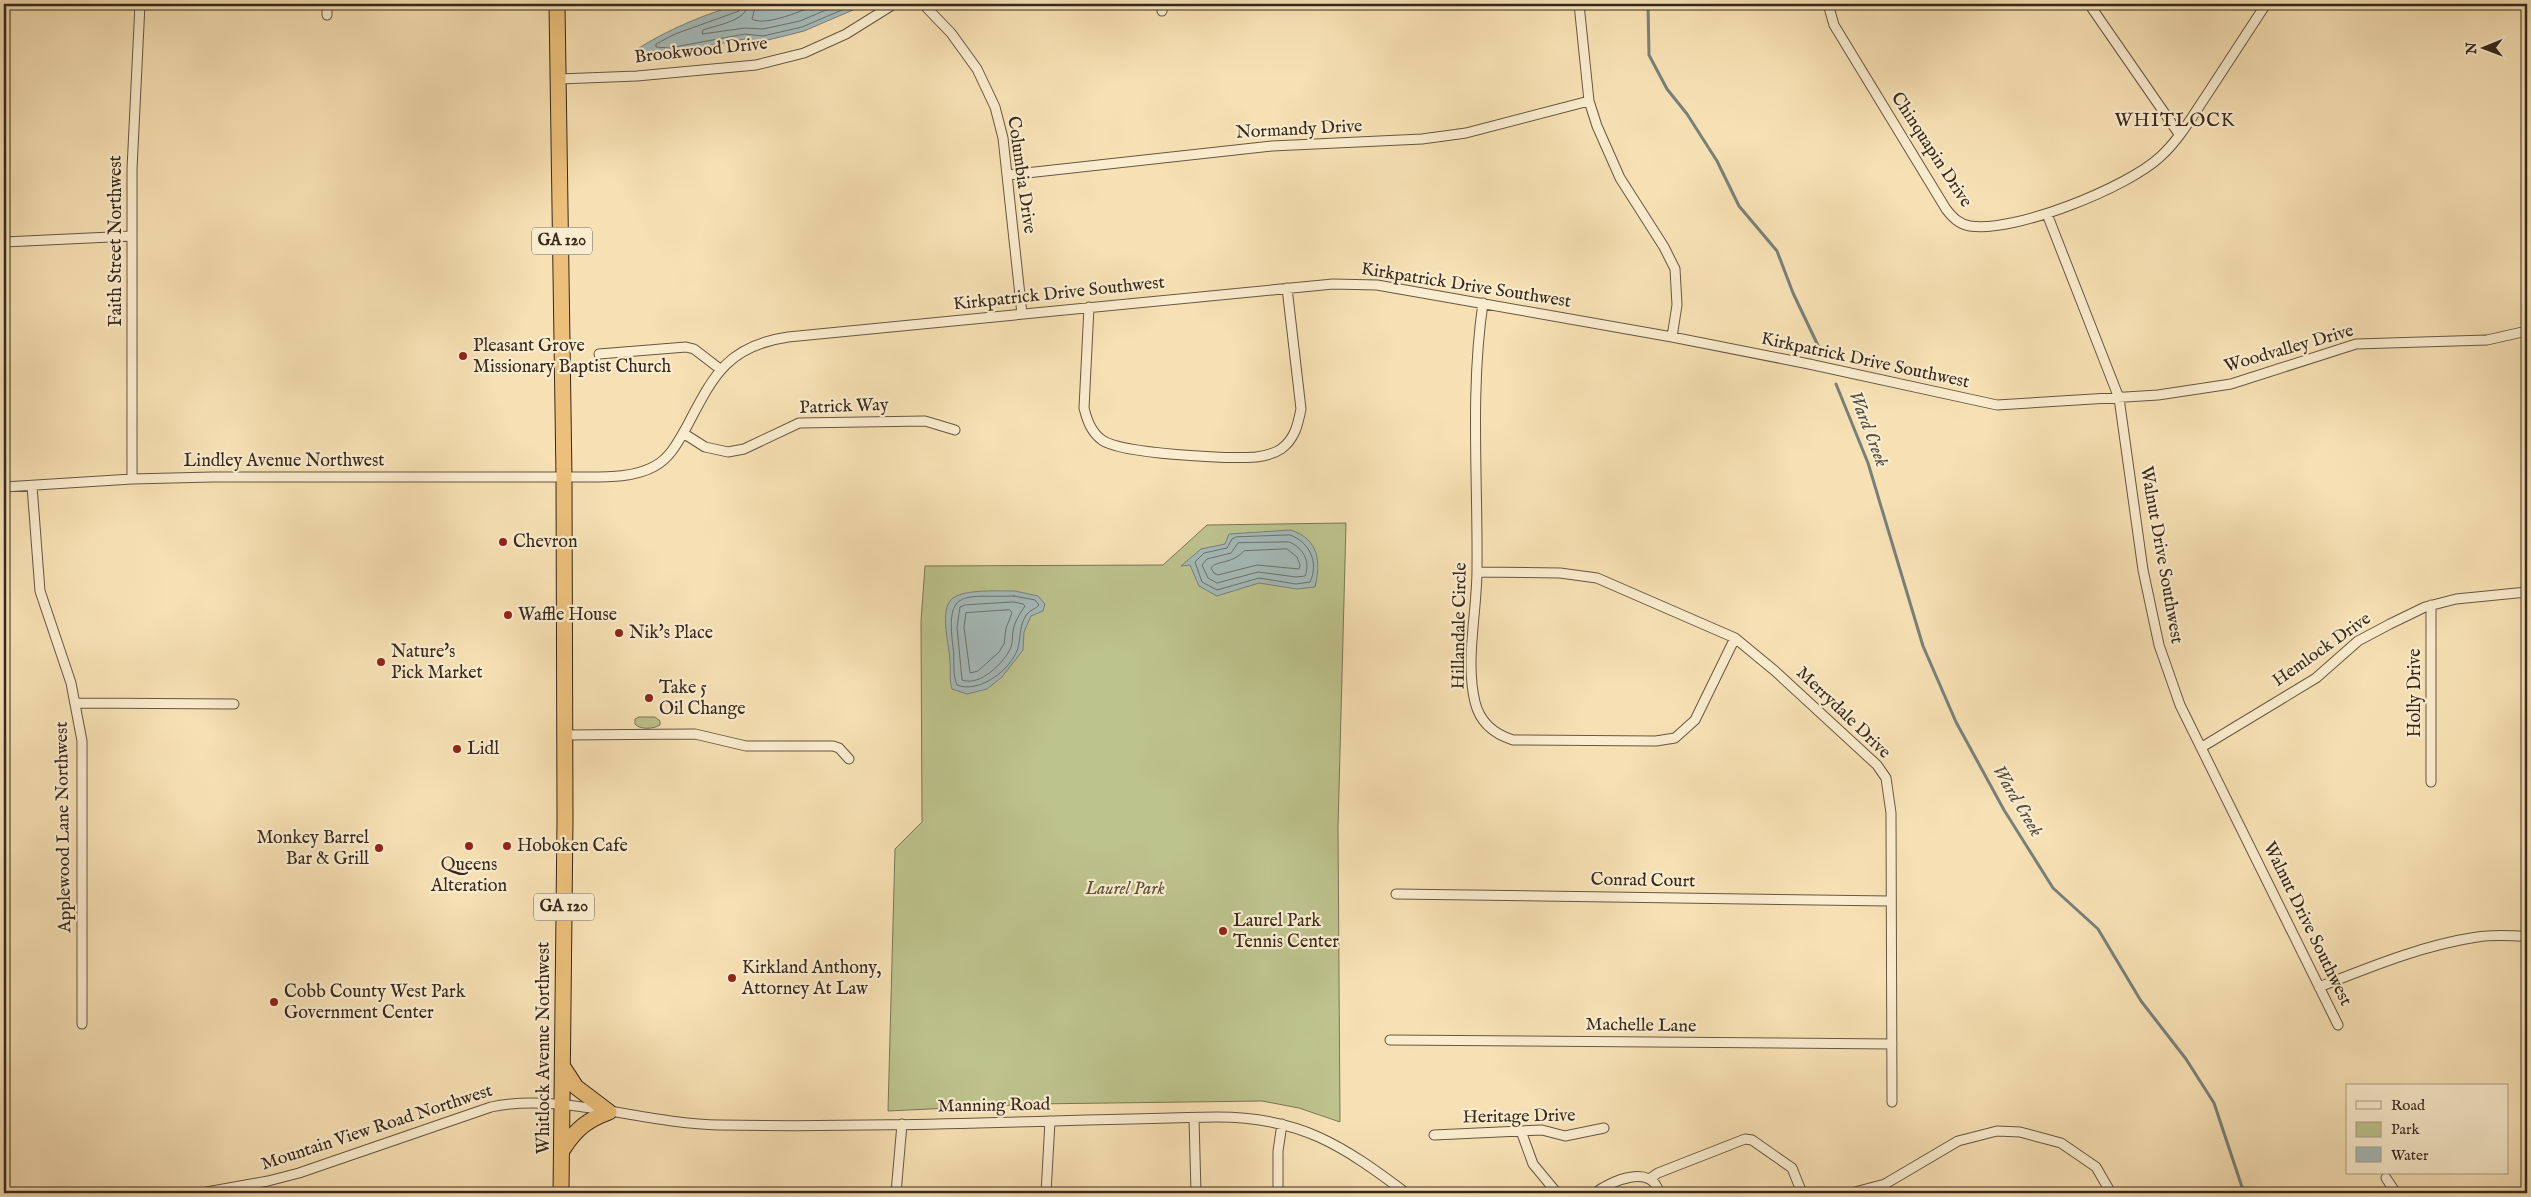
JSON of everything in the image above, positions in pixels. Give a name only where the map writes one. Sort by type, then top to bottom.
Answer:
[{"type":"highway","name":"Whitlock Avenue Northwest","points":[[557,4],[564,477],[563,1149],[561,1193]]},
{"type":"highway","points":[[563,1067],[578,1088],[609,1112]]},
{"type":"highway","points":[[563,1149],[579,1127],[589,1119],[609,1112]]},
{"type":"street","name":"Faith Street Northwest","points":[[132,479],[132,236],[140,4]]},
{"type":"street","points":[[327,4],[327,15]]},
{"type":"street","name":"Brookwood Drive","points":[[559,79],[637,76],[756,64],[804,53],[846,34],[894,4]]},
{"type":"street","name":"Columbia Drive","points":[[923,4],[951,33],[978,69],[995,107],[1004,138],[1022,314]]},
{"type":"street","points":[[1579,4],[1589,101],[1608,154],[1620,178],[1664,247],[1675,270],[1677,305],[1672,337]]},
{"type":"street","name":"Chinquapin Drive","points":[[1828,4],[1834,25],[1946,209],[1955,220],[1970,226],[2010,224],[2047,214],[2106,190],[2141,171],[2161,157],[2179,134],[2266,4]]},
{"type":"street","points":[[2089,4],[2179,134]]},
{"type":"street","name":"Normandy Drive","points":[[1008,175],[1272,146],[1422,139],[1466,134],[1589,101]]},
{"type":"street","name":"Walnut Drive Southwest","points":[[2047,214],[2119,398],[2143,570],[2159,645],[2180,705],[2338,1025]]},
{"type":"street","points":[[4,242],[132,236]]},
{"type":"street","name":"Kirkpatrick Drive Southwest","points":[[564,477],[632,474],[645,471],[665,459],[683,433],[720,369],[750,347],[779,338],[1333,284],[1377,285],[1672,337],[1809,364],[1997,405],[2119,398]]},
{"type":"street","points":[[1089,307],[1084,408],[1088,422],[1102,440],[1114,446],[1145,450],[1259,457],[1281,449],[1293,436],[1301,409],[1287,288]]},
{"type":"street","name":"Hillandale Circle","points":[[1483,303],[1476,368],[1477,572],[1472,670],[1475,703],[1487,726],[1498,735],[1513,740],[1656,741],[1675,738],[1695,720],[1735,638]]},
{"type":"street","name":"Woodvalley Drive","points":[[2119,398],[2231,384],[2356,344],[2487,340],[2527,331]]},
{"type":"street","points":[[599,354],[686,347],[694,349],[720,369]]},
{"type":"street","name":"Patrick Way","points":[[683,433],[705,446],[728,452],[744,449],[799,423],[925,421],[955,430]]},
{"type":"street","name":"Lindley Avenue Northwest","points":[[4,487],[132,479],[564,477]]},
{"type":"street","name":"Applewood Lane Northwest","points":[[32,486],[40,591],[76,704],[83,760],[82,1024]]},
{"type":"street","name":"Merrydale Drive","points":[[1477,572],[1551,572],[1597,578],[1735,638],[1865,752],[1886,778],[1891,813],[1892,1102]]},
{"type":"street","name":"Hemlock Drive","points":[[2202,747],[2316,678],[2358,641],[2390,624],[2431,605],[2471,596],[2527,592]]},
{"type":"street","name":"Holly Drive","points":[[2431,605],[2431,782]]},
{"type":"street","points":[[76,704],[234,704]]},
{"type":"street","points":[[564,735],[696,734],[746,746],[833,746],[839,748],[849,758]]},
{"type":"street","name":"Conrad Court","points":[[1396,894],[1890,901]]},
{"type":"street","points":[[2319,987],[2376,964],[2455,941],[2479,936],[2527,936]]},
{"type":"street","name":"Machelle Lane","points":[[1390,1040],[1892,1044]]},
{"type":"street","name":"Mountain View Road Northwest","points":[[201,1193],[242,1191],[491,1107],[526,1102],[563,1106]]},
{"type":"street","name":"Manning Road","points":[[563,1106],[671,1122],[719,1125],[902,1124],[1194,1118],[1258,1119],[1282,1124],[1315,1135],[1347,1150],[1406,1193]]},
{"type":"street","points":[[1194,1118],[1196,1193]]},
{"type":"street","points":[[1046,1193],[1050,1121]]},
{"type":"street","points":[[896,1193],[902,1124]]},
{"type":"street","points":[[1278,1193],[1278,1151],[1282,1124]]},
{"type":"street","name":"Heritage Drive","points":[[1434,1134],[1542,1130],[1565,1136],[1604,1128]]},
{"type":"street","points":[[1521,1131],[1533,1164],[1557,1193]]},
{"type":"street","points":[[1851,1193],[1885,1184],[1958,1140],[1997,1131],[2028,1133],[2061,1143],[2096,1167],[2111,1193]]},
{"type":"street","points":[[1649,1179],[1658,1173],[1745,1138],[1752,1140],[1792,1168],[1802,1193]]},
{"type":"street","points":[[1595,1193],[1617,1179],[1634,1177],[1649,1179],[1658,1188],[1659,1193]]},
{"type":"street","points":[[2386,1178],[2396,1193]]},
{"type":"green space","name":"Laurel Park","points":[[1346,523],[1338,828],[1340,1122],[1299,1108],[1262,1101],[1033,1104],[888,1111],[895,849],[922,822],[921,621],[925,566],[1163,565],[1207,525]]},
{"type":"green space","points":[[639,717],[655,717],[660,721],[660,725],[651,728],[637,726],[635,719]]},
{"type":"water","points":[[867,4],[804,31],[764,41],[745,39],[670,53],[636,53],[636,50],[659,36],[716,12],[741,5]]},
{"type":"water","points":[[1291,530],[1307,539],[1316,552],[1318,569],[1315,587],[1297,589],[1259,583],[1217,596],[1199,586],[1190,565],[1181,566],[1201,549],[1225,544],[1229,534]]},
{"type":"water","points":[[1015,591],[1038,596],[1045,604],[1043,611],[1031,616],[1024,632],[1023,650],[1002,677],[987,689],[967,694],[952,689],[945,619],[949,603],[958,595],[966,593]]},
{"type":"waterway","name":"Ward Creek","points":[[1648,4],[1649,55],[1667,89],[1687,114],[1717,161],[1739,206],[1777,251],[1793,293],[1823,356]]},
{"type":"waterway","name":"Ward Creek","points":[[1836,384],[1868,463],[1923,646],[1956,722],[2004,810],[2053,888],[2098,929],[2141,1001],[2186,1059],[2214,1103],[2244,1193]]},
{"type":"place","name":"Pleasant Grove Missionary Baptist Church","points":[[463,356]]},
{"type":"place","name":"Chevron","points":[[503,542]]},
{"type":"place","name":"Waffle House","points":[[508,615]]},
{"type":"place","name":"Nik's Place","points":[[619,633]]},
{"type":"place","name":"Nature's Pick Market","points":[[381,662]]},
{"type":"place","name":"Take 5 Oil Change","points":[[649,698]]},
{"type":"place","name":"Lidl","points":[[457,749]]},
{"type":"place","name":"Queens Alteration","points":[[469,846]]},
{"type":"place","name":"Hoboken Cafe","points":[[507,846]]},
{"type":"place","name":"Monkey Barrel Bar & Grill","points":[[379,848]]},
{"type":"place","name":"Laurel Park Tennis Center","points":[[1223,931]]},
{"type":"place","name":"Kirkland Anthony, Attorney At Law","points":[[732,978]]},
{"type":"place","name":"Cobb County West Park Government Center","points":[[274,1002]]},
{"type":"district","name":"WHITLOCK","points":[[2175,121]]}]
